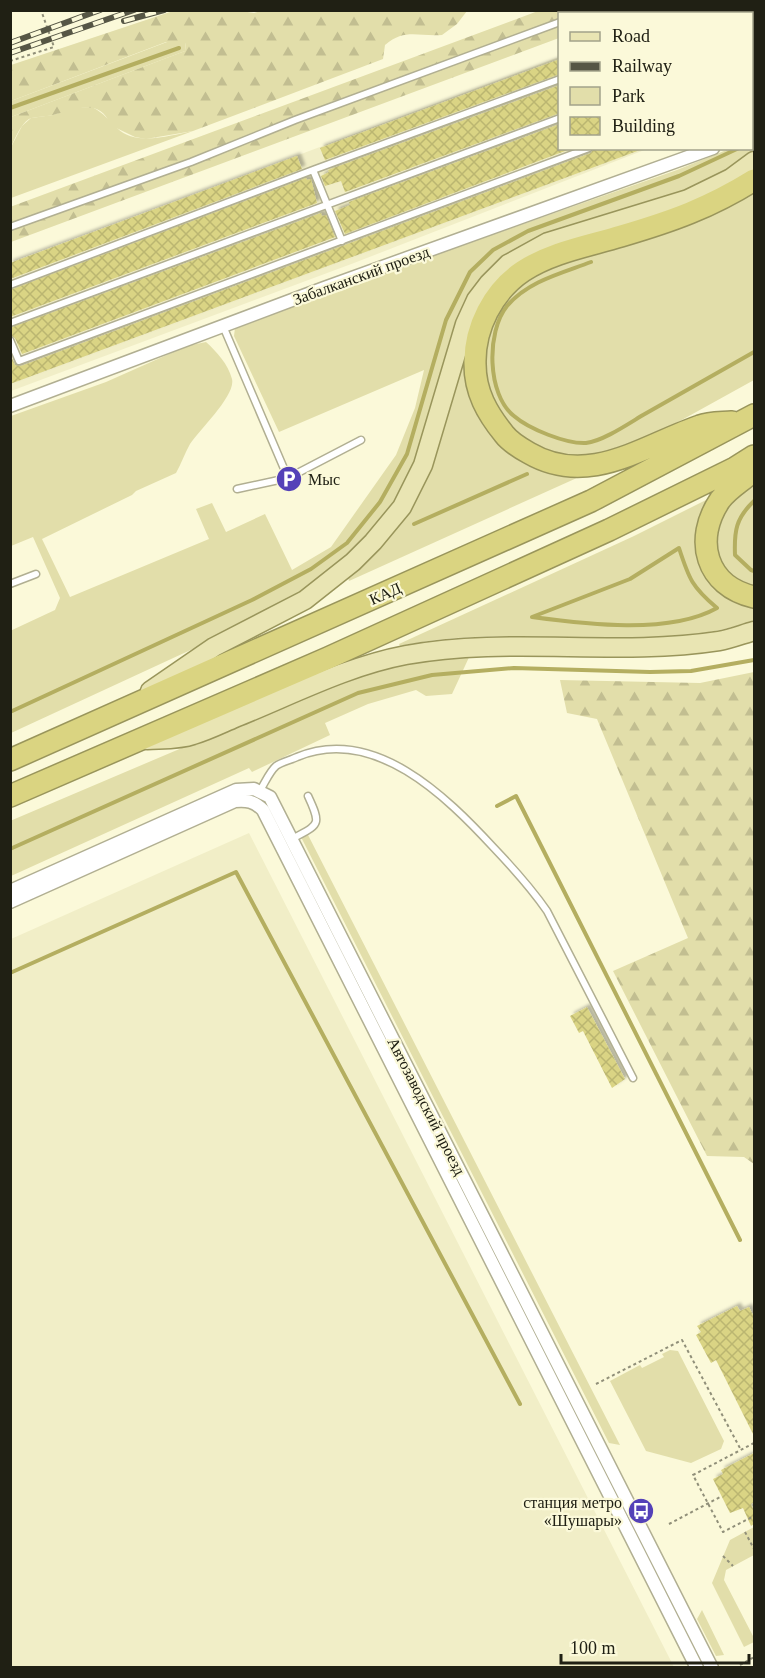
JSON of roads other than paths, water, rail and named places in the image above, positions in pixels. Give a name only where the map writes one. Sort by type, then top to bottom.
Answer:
[{"type":"highway","points":[[748,418],[703,425],[607,464],[562,464],[539,459],[507,438],[492,420],[482,402],[475,363],[477,341],[491,304],[507,284],[523,271],[550,257],[693,213],[721,201],[754,180]]},
{"type":"highway","name":"КАД","points":[[10,760],[591,501],[748,418]]},
{"type":"highway","points":[[10,796],[328,658],[609,530],[735,468],[754,456]]},
{"type":"highway","points":[[754,470],[730,488],[721,500],[709,519],[706,538],[708,558],[715,574],[727,586],[754,597]]},
{"type":"main road","points":[[123,709],[214,647],[305,600],[332,581],[373,543],[402,507],[423,465],[465,324],[476,300],[508,264],[548,242],[688,199],[730,178],[754,161]]},
{"type":"main road","points":[[134,741],[191,736],[350,671],[408,655],[469,647],[630,648],[676,645],[721,640],[754,631]]},
{"type":"street","name":"Забалканский проезд","points":[[10,406],[707,150]]},
{"type":"street","points":[[10,891],[236,790],[260,791]]},
{"type":"street","name":"Автозаводский проезд","points":[[260,791],[270,797],[292,839],[712,1668]]},
{"type":"street","points":[[10,902],[235,801],[252,802]]},
{"type":"street","name":"Автозаводский проезд","points":[[252,802],[263,810],[697,1668]]},
{"type":"lane","points":[[10,228],[558,23]]},
{"type":"lane","points":[[10,285],[558,80]]},
{"type":"lane","points":[[10,323],[558,119]]},
{"type":"lane","points":[[10,340],[19,361],[584,150]]},
{"type":"lane","points":[[313,170],[342,241]]},
{"type":"lane","points":[[223,326],[288,478]]},
{"type":"lane","points":[[237,489],[288,478],[361,440]]},
{"type":"lane","points":[[10,584],[36,574]]},
{"type":"lane","points":[[252,802],[277,766],[312,752],[333,748],[348,749],[380,757],[412,775],[463,815],[534,892],[547,911],[633,1078]]},
{"type":"lane","points":[[292,839],[314,826],[317,821],[317,815],[308,796]]},
{"type":"waterway","points":[[10,108],[179,48]]},
{"type":"waterway","points":[[10,712],[252,600],[311,569],[347,543],[380,502],[407,454],[446,320],[470,272],[493,250],[528,231],[679,176],[735,150]]},
{"type":"waterway","points":[[591,262],[546,279],[525,290],[515,297],[500,317],[493,347],[494,379],[505,406],[514,416],[529,426],[568,441],[593,442],[615,432],[754,352]]},
{"type":"waterway","points":[[414,524],[527,474]]},
{"type":"waterway","points":[[754,501],[743,513],[737,525],[735,546],[735,555],[754,571]]},
{"type":"waterway","points":[[679,548],[692,582],[717,608],[675,622],[651,625],[601,624],[532,617],[630,579],[679,548]]},
{"type":"waterway","points":[[10,849],[358,693],[432,675],[514,668],[691,671],[754,660]]},
{"type":"waterway","points":[[497,806],[516,796],[740,1240]]},
{"type":"waterway","points":[[10,973],[236,872],[520,1404]]},
{"type":"railway","points":[[10,43],[100,10]]},
{"type":"railway","points":[[10,53],[134,10]]},
{"type":"railway","points":[[124,21],[164,10]]},
{"type":"place","name":"Мыс","points":[[289,479]]},
{"type":"place","name":"станция метро «Шушары»","points":[[641,1511]]}]
